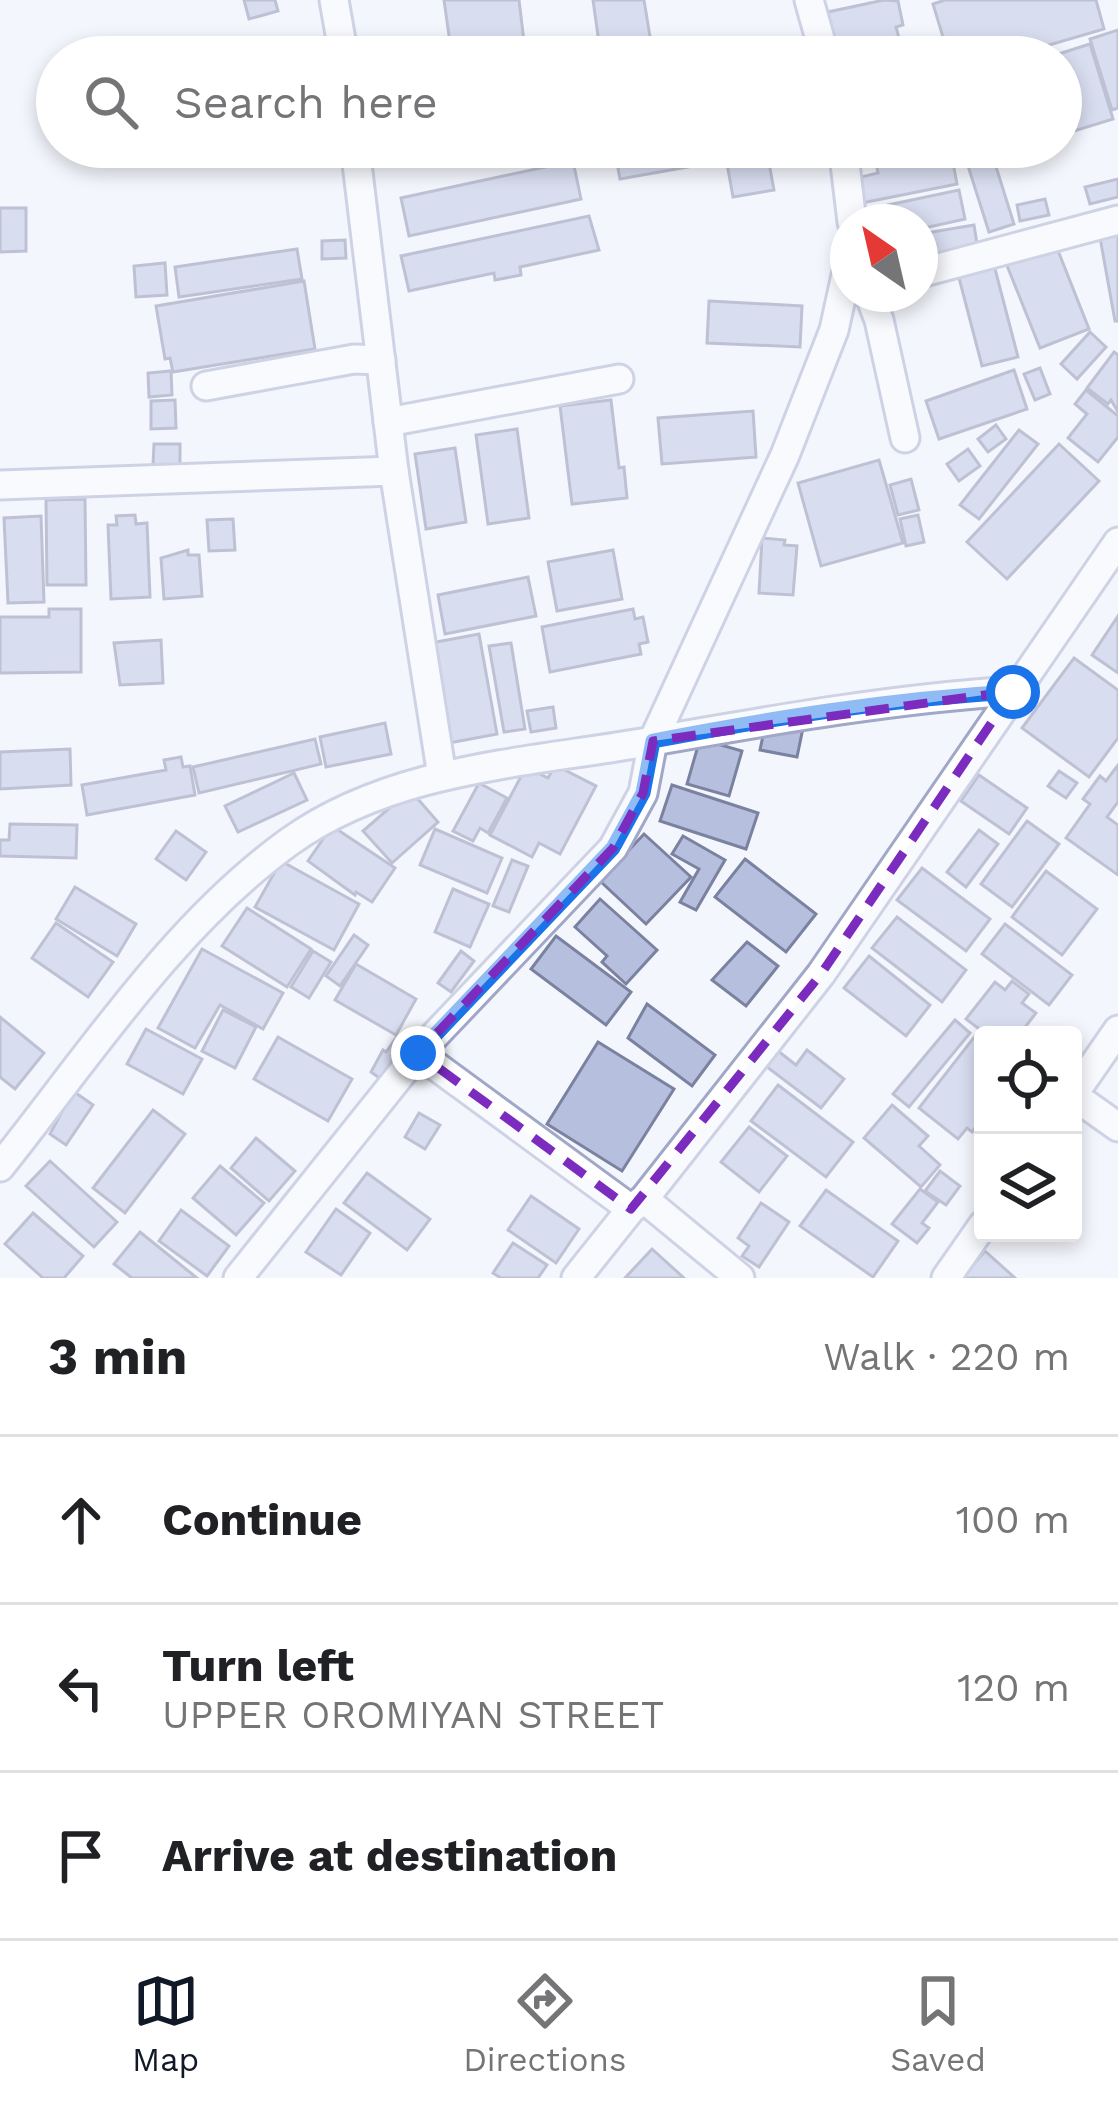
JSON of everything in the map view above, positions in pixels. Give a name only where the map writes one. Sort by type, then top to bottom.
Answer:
[{"type":"street","points":[[334,0],[340,36]]},
{"type":"street","points":[[809,0],[819,36]]},
{"type":"street","points":[[358,168],[394,471],[442,776]]},
{"type":"street","points":[[846,168],[850,204]]},
{"type":"street","points":[[938,268],[1118,220]]},
{"type":"street","points":[[238,1278],[418,1053],[613,848],[643,793],[653,741],[785,455],[842,312]]},
{"type":"street","points":[[872,312],[879,320],[905,438]]},
{"type":"street","points":[[206,386],[354,359],[381,360]]},
{"type":"street","points":[[388,422],[619,379]]},
{"type":"street","points":[[0,485],[394,471]]},
{"type":"street","points":[[576,1278],[821,974],[1118,542]]},
{"type":"street","points":[[0,1167],[205,911],[289,842],[325,819],[387,791],[442,776],[779,717],[904,699],[1013,692]]},
{"type":"street","points":[[1082,1082],[1118,1030]]},
{"type":"street","points":[[418,1053],[740,1278]]},
{"type":"street","points":[[1082,1101],[1118,1127]]},
{"type":"street","points":[[946,1278],[974,1238]]},
{"type":"highlighted area","points":[[1013,691],[821,974],[631,1209],[418,1053],[613,848],[643,793],[653,741]]},
{"type":"building","points":[[244,0],[275,0],[278,11],[249,19]]},
{"type":"building","points":[[444,0],[519,0],[523,36],[449,36]]},
{"type":"building","points":[[593,0],[644,0],[650,36],[598,36]]},
{"type":"building","points":[[945,0],[1096,0],[1104,29],[1080,36],[943,36],[933,4]]},
{"type":"building","points":[[898,1],[903,25],[896,27],[898,36],[833,36],[828,12]]},
{"type":"building","points":[[1118,30],[1118,108],[1112,110],[1090,39]]},
{"type":"building","points":[[1090,44],[1113,119],[1082,129],[1082,47]]},
{"type":"building","points":[[540,168],[574,168],[581,199],[409,236],[401,198]]},
{"type":"building","points":[[618,168],[682,168],[620,179]]},
{"type":"building","points":[[728,168],[770,168],[774,190],[733,197]]},
{"type":"building","points":[[877,168],[954,168],[957,184],[862,203],[857,178],[878,173]]},
{"type":"building","points":[[969,168],[996,168],[1014,224],[989,232]]},
{"type":"building","points":[[1118,179],[1118,197],[1090,204],[1085,187]]},
{"type":"building","points":[[959,190],[965,219],[938,225],[938,204],[893,204]]},
{"type":"building","points":[[1045,199],[1049,215],[1020,221],[1017,205]]},
{"type":"building","points":[[0,208],[26,208],[26,251],[0,252]]},
{"type":"building","points":[[589,216],[599,250],[520,267],[521,275],[495,280],[494,273],[409,291],[401,256]]},
{"type":"building","points":[[974,225],[978,250],[938,257],[938,231]]},
{"type":"building","points":[[1118,228],[1118,321],[1115,321],[1099,232]]},
{"type":"building","points":[[345,240],[346,258],[322,259],[322,241]]},
{"type":"building","points":[[1055,243],[1089,329],[1040,348],[1006,263]]},
{"type":"building","points":[[297,249],[302,279],[179,297],[175,267]]},
{"type":"building","points":[[165,263],[167,295],[136,297],[134,266]]},
{"type":"building","points":[[994,265],[1018,357],[982,366],[958,274]]},
{"type":"building","points":[[304,281],[315,349],[173,372],[170,358],[165,359],[156,306]]},
{"type":"building","points":[[709,301],[802,306],[800,347],[707,343]]},
{"type":"building","points":[[1090,332],[1106,347],[1077,379],[1061,364]]},
{"type":"building","points":[[1114,352],[1118,355],[1118,412],[1111,400],[1108,404],[1087,388]]},
{"type":"building","points":[[1040,368],[1050,394],[1035,400],[1024,374]]},
{"type":"building","points":[[1014,370],[1027,409],[939,439],[926,401]]},
{"type":"building","points":[[171,371],[172,395],[149,397],[148,373]]},
{"type":"building","points":[[1086,390],[1118,416],[1118,437],[1098,462],[1068,438],[1087,414],[1075,404]]},
{"type":"building","points":[[175,400],[176,428],[151,429],[151,401]]},
{"type":"building","points":[[611,400],[627,498],[572,504],[560,406]]},
{"type":"building","points":[[753,411],[756,457],[662,464],[658,418]]},
{"type":"building","points":[[996,425],[1006,439],[988,452],[978,439]]},
{"type":"building","points":[[517,429],[529,518],[488,524],[476,435]]},
{"type":"building","points":[[1019,430],[1038,444],[979,519],[960,505]]},
{"type":"building","points":[[154,444],[180,444],[180,466],[153,465]]},
{"type":"building","points":[[1059,444],[1099,481],[1007,579],[967,542]]},
{"type":"building","points":[[455,448],[466,522],[426,529],[415,454]]},
{"type":"building","points":[[968,449],[980,466],[959,481],[947,464]]},
{"type":"building","points":[[879,460],[903,543],[821,566],[798,483]]},
{"type":"building","points":[[911,479],[919,510],[898,515],[890,485]]},
{"type":"building","points":[[85,499],[86,585],[47,585],[46,500]]},
{"type":"building","points":[[135,515],[136,524],[147,523],[150,597],[111,599],[108,525],[117,525],[116,516]]},
{"type":"building","points":[[918,515],[924,542],[906,546],[900,519]]},
{"type":"building","points":[[41,516],[44,602],[8,603],[4,518]]},
{"type":"building","points":[[233,519],[235,550],[209,551],[207,520]]},
{"type":"building","points":[[762,538],[797,546],[793,595],[759,593]]},
{"type":"building","points":[[188,550],[188,555],[199,555],[202,596],[164,599],[161,558]]},
{"type":"building","points":[[613,550],[622,599],[557,611],[548,562]]},
{"type":"building","points":[[528,577],[536,616],[445,634],[438,595]]},
{"type":"building","points":[[49,609],[81,609],[81,672],[0,673],[0,617],[49,617]]},
{"type":"building","points":[[633,609],[635,619],[643,617],[648,642],[639,644],[641,654],[550,672],[542,627]]},
{"type":"building","points":[[1118,616],[1118,673],[1092,655]]},
{"type":"building","points":[[479,634],[497,734],[449,743],[431,643]]},
{"type":"building","points":[[161,640],[163,683],[120,685],[114,643]]},
{"type":"building","points":[[511,643],[525,729],[504,732],[489,646]]},
{"type":"building","points":[[1074,658],[1118,690],[1118,738],[1089,777],[1022,728]]},
{"type":"building","points":[[553,707],[556,728],[531,732],[527,711]]},
{"type":"building","points":[[766,721],[803,728],[797,757],[760,750]]},
{"type":"building","points":[[385,723],[391,754],[326,767],[320,737]]},
{"type":"building","points":[[315,739],[321,764],[199,793],[193,767]]},
{"type":"building","points":[[700,739],[742,751],[729,796],[687,784]]},
{"type":"building","points":[[70,749],[71,785],[0,789],[0,752]]},
{"type":"building","points":[[181,757],[183,767],[190,766],[195,795],[87,815],[82,785],[166,770],[164,760]]},
{"type":"building","points":[[555,765],[596,786],[560,854],[539,843],[532,857],[490,835],[526,767],[548,778]]},
{"type":"building","points":[[1118,765],[1118,802],[1107,817],[1118,825],[1118,875],[1066,838],[1090,804],[1083,799],[1100,776],[1106,781]]},
{"type":"building","points":[[1059,771],[1077,783],[1066,798],[1048,786]]},
{"type":"building","points":[[294,773],[307,800],[238,832],[225,806]]},
{"type":"building","points":[[979,775],[1027,808],[1009,834],[961,801]]},
{"type":"building","points":[[479,783],[507,798],[488,833],[480,828],[473,841],[453,831]]},
{"type":"building","points":[[672,785],[758,813],[746,849],[660,821]]},
{"type":"building","points":[[410,790],[438,822],[392,863],[363,831]]},
{"type":"building","points":[[1027,821],[1059,844],[1012,907],[981,884]]},
{"type":"building","points":[[10,824],[77,825],[76,858],[0,856],[0,840],[9,840]]},
{"type":"building","points":[[332,826],[395,868],[372,902],[308,861]]},
{"type":"building","points":[[435,829],[502,858],[487,893],[420,865]]},
{"type":"building","points":[[979,830],[998,844],[966,887],[947,872]]},
{"type":"building","points":[[176,831],[206,852],[186,880],[156,859]]},
{"type":"building","points":[[644,834],[691,877],[646,924],[600,881]]},
{"type":"building","points":[[683,836],[725,860],[696,910],[680,902],[699,869],[672,854]]},
{"type":"building","points":[[745,859],[816,914],[786,952],[715,897]]},
{"type":"building","points":[[512,860],[528,866],[509,912],[493,906]]},
{"type":"building","points":[[281,861],[359,904],[334,950],[255,907]]},
{"type":"building","points":[[922,868],[990,919],[966,951],[897,900]]},
{"type":"building","points":[[1046,871],[1097,909],[1062,955],[1012,917]]},
{"type":"building","points":[[75,887],[136,924],[117,956],[56,919]]},
{"type":"building","points":[[453,889],[489,904],[470,947],[435,932]]},
{"type":"building","points":[[600,899],[657,950],[626,984],[602,962],[607,956],[575,927]]},
{"type":"building","points":[[247,908],[311,949],[287,987],[222,946]]},
{"type":"building","points":[[897,917],[966,970],[942,1002],[872,948]]},
{"type":"building","points":[[56,923],[113,962],[88,997],[32,958]]},
{"type":"building","points":[[1005,924],[1072,975],[1049,1005],[982,954]]},
{"type":"building","points":[[354,935],[368,945],[340,986],[326,976]]},
{"type":"building","points":[[556,936],[631,992],[606,1025],[531,969]]},
{"type":"building","points":[[747,942],[778,966],[746,1006],[712,980]]},
{"type":"building","points":[[202,949],[283,993],[263,1029],[220,1005],[195,1048],[158,1028]]},
{"type":"building","points":[[313,951],[331,962],[309,998],[291,987]]},
{"type":"building","points":[[461,951],[474,961],[451,992],[438,983]]},
{"type":"building","points":[[869,956],[930,1005],[906,1036],[844,988]]},
{"type":"building","points":[[356,964],[416,999],[396,1035],[335,1000]]},
{"type":"building","points":[[1012,981],[1029,994],[1022,1003],[1036,1013],[1026,1026],[975,1026],[966,1019],[995,982],[1005,990]]},
{"type":"building","points":[[647,1004],[715,1055],[692,1086],[628,1038]]},
{"type":"building","points":[[223,1010],[256,1027],[235,1068],[202,1051]]},
{"type":"building","points":[[0,1017],[44,1053],[15,1089],[0,1077]]},
{"type":"building","points":[[955,1020],[970,1033],[909,1107],[893,1094]]},
{"type":"building","points":[[146,1029],[202,1059],[183,1094],[127,1064]]},
{"type":"building","points":[[278,1037],[352,1079],[328,1121],[254,1079]]},
{"type":"building","points":[[974,1037],[974,1129],[967,1128],[958,1139],[919,1108]]},
{"type":"building","points":[[396,1038],[410,1048],[385,1082],[371,1072]]},
{"type":"building","points":[[598,1042],[674,1089],[622,1171],[547,1124]]},
{"type":"building","points":[[807,1050],[844,1079],[821,1108],[767,1067],[778,1051],[796,1065]]},
{"type":"building","points":[[778,1085],[853,1142],[826,1177],[751,1121]]},
{"type":"building","points":[[73,1091],[93,1105],[66,1145],[50,1134]]},
{"type":"building","points":[[892,1105],[928,1136],[919,1146],[940,1165],[921,1187],[864,1138]]},
{"type":"building","points":[[153,1110],[185,1134],[125,1213],[93,1188]]},
{"type":"building","points":[[419,1113],[440,1125],[425,1149],[405,1137]]},
{"type":"building","points":[[749,1127],[787,1156],[759,1192],[721,1162]]},
{"type":"building","points":[[256,1138],[295,1171],[269,1201],[231,1168]]},
{"type":"building","points":[[50,1161],[117,1222],[94,1247],[26,1186]]},
{"type":"building","points":[[220,1166],[264,1203],[236,1235],[193,1198]]},
{"type":"building","points":[[940,1171],[960,1186],[946,1205],[925,1191]]},
{"type":"building","points":[[367,1173],[430,1219],[407,1250],[344,1203]]},
{"type":"building","points":[[920,1189],[938,1202],[922,1223],[929,1228],[917,1243],[892,1224]]},
{"type":"building","points":[[826,1190],[898,1241],[873,1277],[800,1226]]},
{"type":"building","points":[[531,1196],[579,1229],[556,1263],[508,1230]]},
{"type":"building","points":[[761,1203],[789,1222],[759,1267],[742,1256],[749,1246],[738,1238]]},
{"type":"building","points":[[336,1209],[370,1233],[341,1275],[306,1252]]},
{"type":"building","points":[[181,1210],[229,1246],[207,1276],[159,1241]]},
{"type":"building","points":[[33,1213],[83,1256],[64,1278],[43,1278],[5,1244]]},
{"type":"building","points":[[140,1232],[197,1278],[132,1278],[114,1264]]},
{"type":"building","points":[[513,1243],[547,1265],[538,1278],[501,1278],[493,1273]]},
{"type":"building","points":[[652,1249],[684,1278],[625,1278]]},
{"type":"building","points":[[985,1251],[1015,1278],[962,1278]]},
{"type":"route","points":[[418,1053],[613,848],[643,793],[653,741],[779,717],[926,697],[1013,692]]}]
